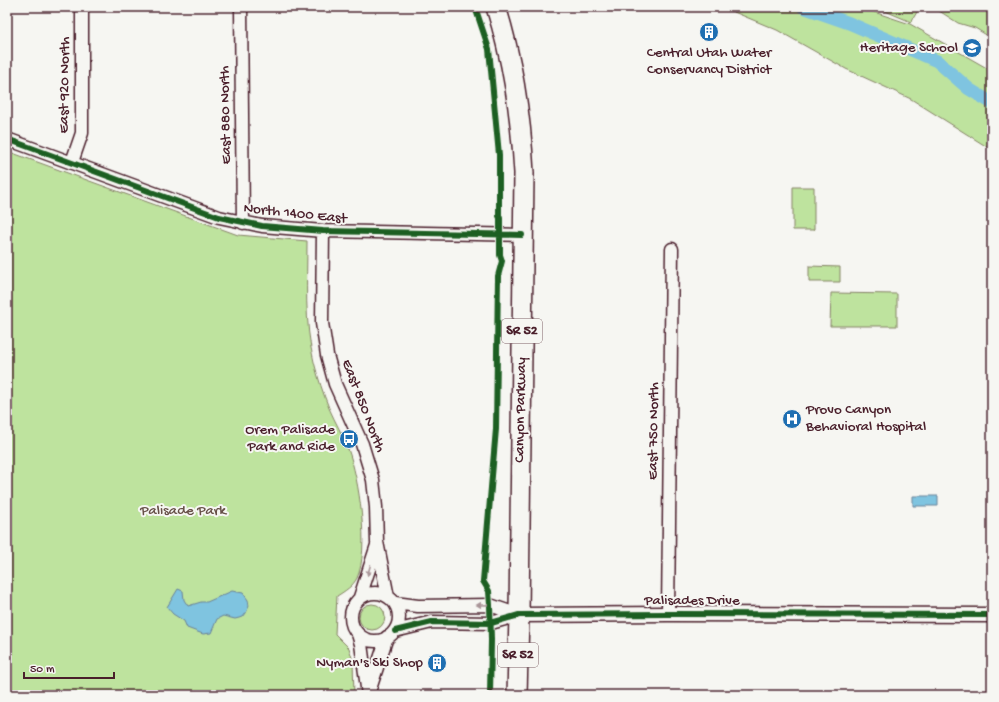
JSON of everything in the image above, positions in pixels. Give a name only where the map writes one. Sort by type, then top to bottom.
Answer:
[{"type":"highway","name":"Canyon Parkway","points":[[496,7],[515,84],[520,116],[524,173],[517,695]]},
{"type":"street","name":"East 920 North","points":[[72,162],[82,133],[82,7]]},
{"type":"street","name":"East 880 North","points":[[241,7],[243,223]]},
{"type":"street","name":"North 1400 East","points":[[7,139],[219,217],[243,223],[323,232],[522,235]]},
{"type":"street","name":"East 850 North","points":[[323,232],[322,323],[327,355],[335,384],[362,444],[373,480],[377,542],[392,600]]},
{"type":"street","name":"East 750 North","points":[[668,614],[672,249]]},
{"type":"street","name":"East 850 North","points":[[360,597],[377,542]]},
{"type":"street","points":[[368,695],[391,634],[398,624],[398,610],[392,600],[382,594],[374,592],[360,597],[354,603],[350,619],[353,628],[358,634],[364,639],[372,641],[380,640],[391,634]]},
{"type":"street","name":"Palisades Drive","points":[[392,600],[418,606],[490,605],[519,615]]},
{"type":"street","name":"Palisades Drive","points":[[391,634],[432,622],[491,623],[519,615],[992,615]]},
{"type":"street","points":[[358,634],[361,644],[368,695]]},
{"type":"green space","points":[[722,7],[859,7],[910,24],[992,71],[992,150],[911,99],[846,69],[777,30]]},
{"type":"green space","points":[[876,7],[920,7],[911,22]]},
{"type":"green space","points":[[933,7],[992,7],[992,30],[988,36],[975,28],[958,23]]},
{"type":"green space","name":"Palisade Park","points":[[7,151],[238,235],[307,241],[307,317],[311,347],[325,397],[346,444],[352,462],[362,514],[363,550],[361,566],[357,578],[353,583],[337,596],[335,634],[349,648],[353,661],[354,695],[7,695]]},
{"type":"green space","points":[[793,187],[814,187],[814,230],[793,230]]},
{"type":"green space","points":[[809,266],[840,267],[840,282],[809,282]]},
{"type":"green space","points":[[831,293],[897,294],[897,326],[830,326]]},
{"type":"green space","points":[[372,604],[381,608],[385,617],[381,626],[372,630],[363,626],[359,617],[363,608]]},
{"type":"water","points":[[913,496],[938,496],[938,506],[913,506]]},
{"type":"water","points":[[178,589],[183,591],[184,600],[188,606],[201,602],[207,602],[232,591],[243,593],[248,600],[249,606],[243,617],[235,619],[223,616],[217,619],[211,633],[203,634],[187,628],[184,621],[173,614],[167,607]]},
{"type":"waterway","points":[[803,7],[849,23],[937,61],[969,89],[992,103]]},
{"type":"cycle path","points":[[475,7],[489,49],[499,155],[500,255],[502,261],[498,276],[496,429],[483,581],[489,591],[490,605],[490,695]]},
{"type":"cycle path","points":[[7,139],[219,217],[262,226],[323,231],[522,235]]},
{"type":"cycle path","points":[[395,631],[432,622],[491,623],[519,615],[992,615]]},
{"type":"place","name":"Central Utah Water Conservancy District","points":[[709,32]]},
{"type":"place","name":"Heritage School","points":[[972,48]]},
{"type":"place","name":"Provo Canyon Behavioral Hospital","points":[[792,419]]},
{"type":"place","name":"Orem Palisade Park and Ride","points":[[349,439]]},
{"type":"place","name":"Nyman's Ski Shop","points":[[437,663]]}]
